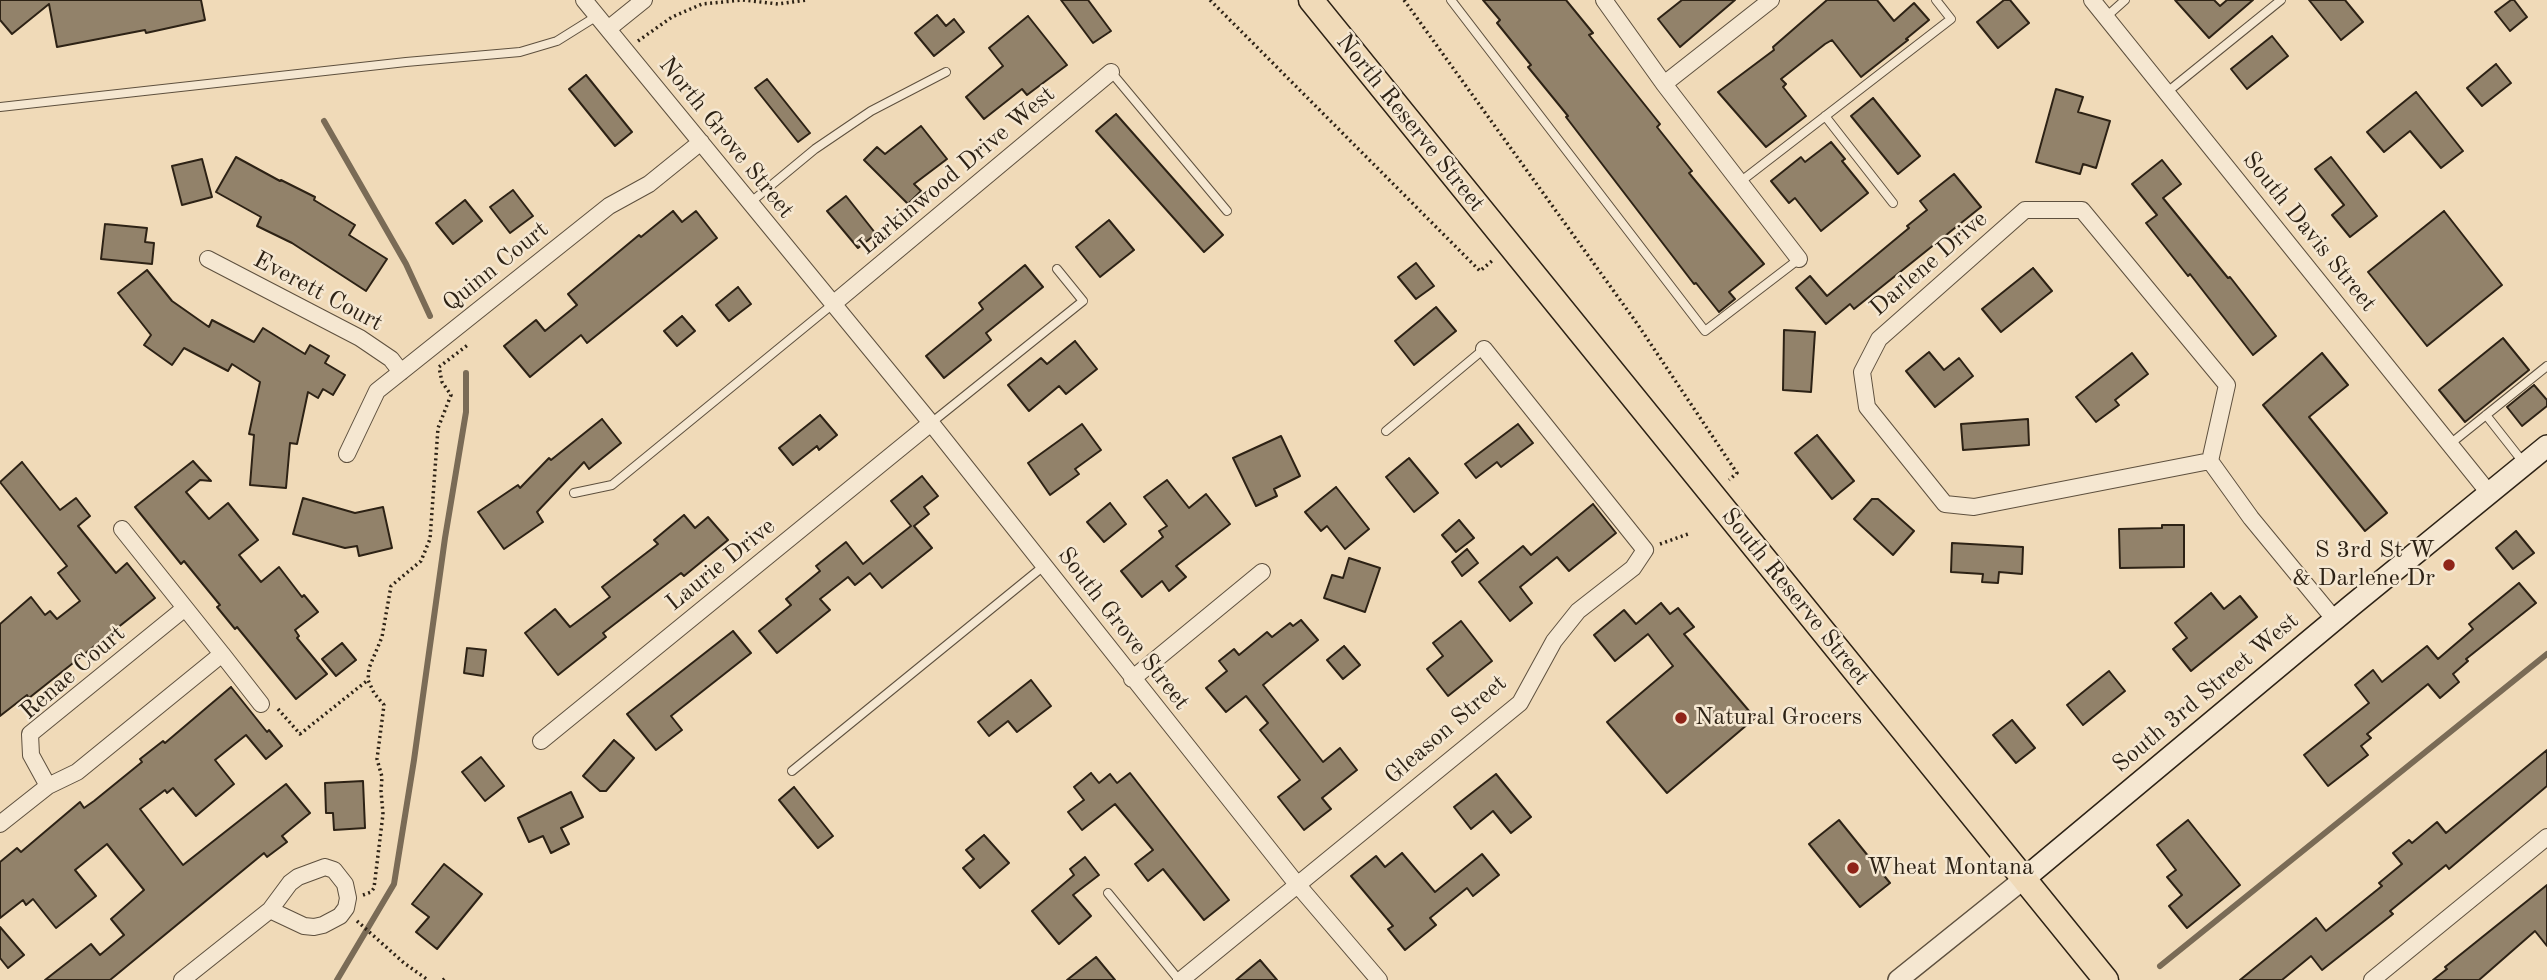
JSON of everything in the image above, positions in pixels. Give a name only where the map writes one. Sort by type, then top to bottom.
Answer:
[{"type":"highway","name":"North Reserve Street","points":[[1311,0],[1510,246]]},
{"type":"highway","name":"South Reserve Street","points":[[1510,246],[2106,980]]},
{"type":"main road","name":"South 3rd Street West","points":[[2025,878],[2547,446]]},
{"type":"street","name":"North Grove Street","points":[[584,0],[832,304]]},
{"type":"street","points":[[603,22],[644,0]]},
{"type":"street","points":[[1604,0],[1664,84],[1799,259]]},
{"type":"street","points":[[1664,84],[1771,0]]},
{"type":"street","name":"South Davis Street","points":[[2092,0],[2489,493]]},
{"type":"street","name":"Larkinwood Drive West","points":[[832,304],[1111,72]]},
{"type":"street","name":"Quinn Court","points":[[347,454],[377,391],[609,206],[649,184],[701,142]]},
{"type":"street","name":"Darlene Drive","points":[[2082,210],[2227,385],[2210,461],[1974,507],[1945,504],[1867,407],[1862,372],[1879,339],[2025,211],[2082,210]]},
{"type":"street","name":"Everett Court","points":[[208,260],[360,338],[391,359],[401,373]]},
{"type":"street","name":"South Grove Street","points":[[832,304],[1045,565],[1296,883],[1380,980]]},
{"type":"street","points":[[1484,349],[1645,550]]},
{"type":"street","name":"Laurie Drive","points":[[541,741],[931,423]]},
{"type":"street","points":[[2210,461],[2251,518],[2334,620]]},
{"type":"street","points":[[122,529],[222,654],[266,702]]},
{"type":"street","name":"Gleason Street","points":[[1180,980],[1520,703],[1554,641],[1578,611],[1633,568],[1645,550]]},
{"type":"street","points":[[1132,678],[1262,572]]},
{"type":"street","name":"Renae Court","points":[[48,786],[31,755],[30,734],[184,608]]},
{"type":"street","points":[[0,824],[48,786],[77,772],[222,654]]},
{"type":"street","points":[[2372,980],[2547,837]]},
{"type":"street","points":[[182,980],[270,910],[290,883],[316,868],[324,867],[334,870],[345,884],[348,898],[346,908],[340,916],[323,925],[304,926],[270,910]]},
{"type":"street","name":"South 3rd Street West","points":[[1898,980],[2025,878]]},
{"type":"lane","points":[[1451,0],[1705,331],[1799,259]]},
{"type":"lane","points":[[1740,182],[1951,19],[1936,0]]},
{"type":"lane","points":[[2106,17],[2125,0]]},
{"type":"lane","points":[[2166,93],[2280,0]]},
{"type":"lane","points":[[0,107],[520,52],[603,22]]},
{"type":"lane","points":[[751,202],[815,149],[871,111],[946,72]]},
{"type":"lane","points":[[1111,72],[1227,211]]},
{"type":"lane","points":[[1825,116],[1893,203]]},
{"type":"lane","points":[[931,423],[1083,301],[1057,269]]},
{"type":"lane","points":[[574,493],[612,485],[832,304]]},
{"type":"lane","points":[[1385,430],[1484,349]]},
{"type":"lane","points":[[2450,444],[2547,366]]},
{"type":"lane","points":[[2486,415],[2525,464]]},
{"type":"lane","points":[[792,771],[1045,565]]},
{"type":"lane","points":[[1108,893],[1180,980]]},
{"type":"path","points":[[625,50],[672,17],[702,4],[743,0],[778,4],[807,0]]},
{"type":"path","points":[[1210,0],[1480,271],[1510,246]]},
{"type":"path","points":[[1404,0],[1636,323],[1737,473],[1712,496]]},
{"type":"path","points":[[360,895],[367,894],[373,888],[383,814],[382,777],[377,759],[384,705],[368,680],[369,668],[382,637],[391,586],[421,561],[430,540],[438,428],[451,395],[442,382],[439,367],[469,344]]},
{"type":"path","points":[[1645,550],[1688,534]]},
{"type":"path","points":[[266,702],[300,734],[368,680]]},
{"type":"path","points":[[359,923],[428,980]]},
{"type":"building","points":[[0,0],[201,0],[205,20],[146,33],[145,30],[57,47],[49,4],[12,34],[0,20]]},
{"type":"building","points":[[1061,0],[1088,0],[1111,31],[1093,43]]},
{"type":"building","points":[[1483,0],[1566,0],[1593,33],[1589,35],[1660,124],[1657,127],[1692,171],[1689,173],[1764,264],[1729,292],[1735,299],[1719,312],[1696,283],[1694,284],[1528,67],[1531,65],[1497,23],[1500,20]]},
{"type":"building","points":[[1682,0],[1735,0],[1680,47],[1658,19]]},
{"type":"building","points":[[1827,0],[1877,0],[1894,21],[1914,3],[1929,20],[1861,77],[1832,40],[1825,44],[1781,79],[1786,84],[1783,87],[1806,116],[1766,147],[1718,92],[1774,50],[1773,47]]},
{"type":"building","points":[[2004,0],[2010,0],[2029,23],[1998,48],[1977,22]]},
{"type":"building","points":[[2175,0],[2214,0],[2220,6],[2227,0],[2253,0],[2209,38]]},
{"type":"building","points":[[2309,0],[2345,0],[2363,22],[2341,40]]},
{"type":"building","points":[[2514,0],[2527,17],[2510,31],[2495,12]]},
{"type":"building","points":[[937,15],[946,26],[954,19],[964,32],[934,56],[915,33]]},
{"type":"building","points":[[1028,16],[1067,65],[1027,95],[1022,89],[984,119],[966,97],[1003,66],[989,48]]},
{"type":"building","points":[[2272,36],[2288,56],[2247,89],[2231,69]]},
{"type":"building","points":[[2496,64],[2511,83],[2482,106],[2467,88]]},
{"type":"building","points":[[586,75],[632,132],[615,146],[569,89]]},
{"type":"building","points":[[767,79],[810,133],[798,142],[755,88]]},
{"type":"building","points":[[2056,89],[2083,97],[2078,112],[2110,121],[2096,168],[2083,164],[2080,174],[2036,162]]},
{"type":"building","points":[[2416,92],[2463,151],[2441,168],[2410,131],[2384,152],[2367,132]]},
{"type":"building","points":[[1873,98],[1920,156],[1898,174],[1851,116]]},
{"type":"building","points":[[1116,114],[1223,235],[1204,252],[1096,131]]},
{"type":"building","points":[[921,126],[947,159],[914,184],[921,191],[908,204],[864,160],[877,147],[885,154]]},
{"type":"building","points":[[1831,142],[1845,159],[1842,161],[1868,193],[1821,231],[1795,198],[1789,203],[1771,181],[1801,157],[1805,162]]},
{"type":"building","points":[[236,157],[315,197],[314,200],[355,225],[349,235],[387,259],[366,291],[292,243],[257,226],[261,217],[216,192]]},
{"type":"building","points":[[2331,157],[2377,216],[2350,237],[2332,215],[2344,205],[2315,169]]},
{"type":"building","points":[[202,159],[212,197],[182,205],[172,166]]},
{"type":"building","points":[[2162,160],[2181,184],[2163,198],[2276,336],[2253,355],[2146,223],[2157,215],[2132,184]]},
{"type":"building","points":[[1954,174],[1981,207],[1854,309],[1850,304],[1826,324],[1796,288],[1810,276],[1827,296],[1909,228],[1907,226],[1927,210],[1920,201]]},
{"type":"building","points":[[513,190],[533,216],[510,233],[490,207]]},
{"type":"building","points":[[846,196],[876,234],[858,248],[827,211]]},
{"type":"building","points":[[465,200],[482,221],[453,244],[436,223]]},
{"type":"building","points":[[673,211],[682,222],[696,211],[717,238],[587,343],[581,335],[530,377],[504,346],[536,320],[545,331],[577,305],[568,294],[639,235],[641,237]]},
{"type":"building","points":[[2444,211],[2502,285],[2427,346],[2368,272]]},
{"type":"building","points":[[1109,220],[1134,250],[1100,277],[1076,247]]},
{"type":"building","points":[[105,224],[147,228],[145,242],[154,243],[152,264],[101,259]]},
{"type":"building","points":[[1416,263],[1434,286],[1416,299],[1398,277]]},
{"type":"building","points":[[1025,265],[1043,287],[986,333],[991,340],[944,378],[926,356],[983,309],[979,303]]},
{"type":"building","points":[[2033,268],[2052,291],[2001,332],[1982,309]]},
{"type":"building","points":[[147,270],[172,301],[209,327],[212,320],[254,342],[263,328],[305,354],[310,345],[329,356],[325,363],[345,375],[333,395],[323,389],[318,398],[308,392],[297,444],[290,443],[286,488],[250,485],[254,435],[249,434],[260,382],[232,364],[228,371],[184,348],[172,365],[144,345],[151,335],[118,293]]},
{"type":"building","points":[[738,287],[751,304],[729,321],[716,305]]},
{"type":"building","points":[[1436,307],[1456,331],[1414,365],[1395,341]]},
{"type":"building","points":[[682,316],[695,331],[677,346],[664,331]]},
{"type":"building","points":[[1784,330],[1815,332],[1811,392],[1783,390]]},
{"type":"building","points":[[2503,338],[2529,370],[2465,422],[2439,390]]},
{"type":"building","points":[[1075,341],[1097,369],[1066,394],[1059,386],[1029,411],[1008,385],[1041,358],[1047,364]]},
{"type":"building","points":[[1929,352],[1944,370],[1959,358],[1973,376],[1935,407],[1906,371]]},
{"type":"building","points":[[2132,353],[2148,374],[2115,400],[2119,405],[2096,422],[2076,397]]},
{"type":"building","points":[[2322,353],[2348,385],[2309,417],[2387,513],[2365,531],[2263,405]]},
{"type":"building","points":[[2534,385],[2547,400],[2547,406],[2522,426],[2507,407]]},
{"type":"building","points":[[820,415],[837,435],[819,450],[817,446],[793,465],[779,448]]},
{"type":"building","points":[[602,419],[621,443],[589,469],[584,462],[537,512],[543,522],[504,549],[478,512],[518,485],[520,488],[549,458],[551,460]]},
{"type":"building","points":[[2028,419],[2029,445],[1963,450],[1961,424]]},
{"type":"building","points":[[1082,424],[1101,450],[1075,469],[1079,474],[1050,495],[1028,463]]},
{"type":"building","points":[[1518,424],[1533,443],[1501,467],[1497,462],[1476,478],[1465,464]]},
{"type":"building","points":[[1817,435],[1854,481],[1832,499],[1795,453]]},
{"type":"building","points":[[1281,436],[1300,476],[1274,489],[1277,496],[1256,506],[1233,458]]},
{"type":"building","points":[[1409,458],[1438,493],[1414,512],[1386,477]]},
{"type":"building","points":[[193,461],[211,481],[200,480],[186,492],[209,519],[228,503],[258,540],[239,555],[261,582],[279,567],[302,597],[304,595],[318,612],[295,630],[299,636],[297,638],[327,674],[296,699],[237,627],[235,629],[217,607],[220,605],[184,561],[181,564],[135,507]]},
{"type":"building","points":[[22,462],[60,510],[76,498],[90,516],[78,526],[116,573],[127,563],[155,598],[29,698],[27,695],[0,716],[0,624],[31,597],[45,615],[50,611],[57,619],[80,601],[58,573],[67,566],[0,482]]},
{"type":"building","points":[[922,476],[938,496],[924,507],[929,514],[914,526],[932,548],[882,588],[870,573],[855,585],[848,577],[820,599],[830,610],[777,653],[759,631],[791,605],[786,599],[820,571],[816,566],[846,542],[863,564],[911,526],[891,501]]},
{"type":"building","points":[[1167,480],[1189,508],[1206,494],[1230,524],[1176,566],[1186,577],[1169,591],[1162,581],[1142,597],[1121,571],[1163,537],[1159,531],[1167,526],[1144,497]]},
{"type":"building","points":[[1336,487],[1369,529],[1345,549],[1327,526],[1321,531],[1305,512]]},
{"type":"building","points":[[303,498],[355,513],[383,507],[392,548],[359,556],[357,546],[345,548],[293,534]]},
{"type":"building","points":[[1872,499],[1878,499],[1914,531],[1893,555],[1854,519]]},
{"type":"building","points":[[1110,503],[1126,524],[1104,542],[1087,522]]},
{"type":"building","points":[[1593,504],[1616,533],[1569,571],[1557,557],[1520,587],[1532,603],[1510,621],[1479,582],[1523,546],[1531,555]]},
{"type":"building","points":[[684,515],[695,528],[708,517],[728,540],[684,576],[681,573],[603,633],[606,637],[558,675],[525,633],[555,609],[570,627],[610,597],[602,587],[658,544],[654,540]]},
{"type":"building","points":[[1459,520],[1474,538],[1456,552],[1442,535]]},
{"type":"building","points":[[2162,525],[2184,525],[2184,567],[2120,568],[2119,529],[2162,528]]},
{"type":"building","points":[[2516,531],[2534,553],[2513,569],[2496,548]]},
{"type":"building","points":[[1952,543],[2023,547],[2022,574],[1999,572],[1998,583],[1982,582],[1983,574],[1951,572]]},
{"type":"building","points":[[1467,549],[1478,563],[1462,576],[1452,562]]},
{"type":"building","points":[[1349,558],[1380,568],[1365,612],[1324,598],[1332,575],[1343,578]]},
{"type":"building","points":[[2519,583],[2536,603],[2466,659],[2468,661],[2453,674],[2459,682],[2440,698],[2428,684],[2367,734],[2371,738],[2361,746],[2368,755],[2328,786],[2304,755],[2369,703],[2355,685],[2373,670],[2382,682],[2427,646],[2438,659],[2473,629],[2469,624]]},
{"type":"building","points":[[2211,593],[2224,609],[2240,596],[2257,617],[2191,671],[2173,649],[2187,638],[2175,623]]},
{"type":"building","points":[[1661,603],[1670,614],[1678,608],[1694,627],[1684,634],[1755,718],[1667,793],[1607,722],[1673,666],[1648,634],[1615,661],[1594,635],[1624,610],[1636,624]]},
{"type":"building","points":[[1301,620],[1318,640],[1263,685],[1323,762],[1340,748],[1357,770],[1322,798],[1331,809],[1304,830],[1278,797],[1300,780],[1260,730],[1268,723],[1246,696],[1226,712],[1206,688],[1227,671],[1219,661],[1234,649],[1239,655],[1267,632],[1272,637],[1290,623],[1293,626]]},
{"type":"building","points":[[1461,621],[1492,661],[1448,696],[1427,669],[1443,656],[1433,643]]},
{"type":"building","points":[[733,631],[751,653],[671,716],[682,730],[656,750],[627,714]]},
{"type":"building","points":[[342,643],[356,660],[336,676],[322,659]]},
{"type":"building","points":[[1344,646],[1360,665],[1343,679],[1327,660]]},
{"type":"building","points":[[467,648],[486,650],[483,676],[464,673]]},
{"type":"building","points":[[2109,671],[2125,691],[2083,725],[2067,705]]},
{"type":"building","points":[[1031,680],[1051,706],[1017,732],[1008,721],[989,736],[978,722]]},
{"type":"building","points":[[231,687],[267,732],[269,730],[282,746],[266,759],[246,735],[215,760],[234,784],[196,816],[173,788],[167,793],[165,790],[140,809],[183,865],[286,784],[310,813],[282,836],[287,842],[267,857],[264,853],[110,980],[45,980],[91,944],[100,955],[124,935],[111,919],[144,890],[107,844],[75,870],[96,896],[56,928],[33,899],[26,905],[23,900],[0,918],[0,862],[17,848],[21,852],[80,802],[84,808],[94,801],[142,762],[140,759],[163,741],[165,743]]},
{"type":"building","points":[[2012,720],[2035,748],[2016,763],[1993,735]]},
{"type":"building","points":[[614,740],[634,758],[606,791],[600,791],[583,776]]},
{"type":"building","points":[[2547,750],[2547,786],[2449,869],[2446,865],[2390,911],[2393,914],[2322,970],[2311,956],[2282,980],[2240,980],[2316,918],[2326,931],[2382,886],[2379,883],[2402,864],[2393,853],[2409,840],[2412,843],[2437,822],[2446,833]]},
{"type":"building","points":[[481,757],[504,786],[485,801],[462,772]]},
{"type":"building","points":[[1091,773],[1099,783],[1110,774],[1117,783],[1130,773],[1229,900],[1204,920],[1163,869],[1148,881],[1135,864],[1153,850],[1115,804],[1082,830],[1068,812],[1084,800],[1074,787]]},
{"type":"building","points":[[1496,774],[1531,817],[1511,833],[1493,811],[1471,829],[1454,807]]},
{"type":"building","points":[[363,781],[365,828],[334,830],[333,813],[326,813],[325,783]]},
{"type":"building","points":[[794,787],[833,836],[818,848],[779,800]]},
{"type":"building","points":[[571,792],[583,817],[561,828],[569,844],[551,853],[543,836],[529,842],[518,818]]},
{"type":"building","points":[[1839,820],[1890,883],[1860,907],[1809,844]]},
{"type":"building","points":[[2188,820],[2240,885],[2187,928],[2169,906],[2182,895],[2167,877],[2176,870],[2157,845]]},
{"type":"building","points":[[984,835],[1009,863],[980,888],[963,868],[974,859],[966,850]]},
{"type":"building","points":[[1402,853],[1435,892],[1482,854],[1499,875],[1473,896],[1467,888],[1430,918],[1436,925],[1405,950],[1388,929],[1393,926],[1351,876],[1376,856],[1385,867]]},
{"type":"building","points":[[1085,857],[1099,875],[1073,895],[1091,916],[1059,944],[1032,911],[1074,875],[1070,869]]},
{"type":"building","points":[[444,864],[482,894],[437,949],[416,932],[429,917],[412,904]]},
{"type":"building","points":[[2547,885],[2547,946],[2535,931],[2479,980],[2433,980],[2447,969],[2445,967]]},
{"type":"building","points":[[0,927],[24,955],[8,968],[0,958]]},
{"type":"building","points":[[1096,957],[1115,980],[1067,980]]},
{"type":"building","points":[[1260,960],[1277,980],[1236,980]]},
{"type":"waterway","points":[[324,121],[406,264],[430,316]]},
{"type":"waterway","points":[[337,980],[394,884],[466,412],[466,373]]},
{"type":"waterway","points":[[2160,966],[2547,654]]},
{"type":"place","name":"S 3rd St W & Darlene Dr","points":[[2449,565]]},
{"type":"place","name":"Natural Grocers","points":[[1681,718]]},
{"type":"place","name":"Wheat Montana","points":[[1853,868]]}]
